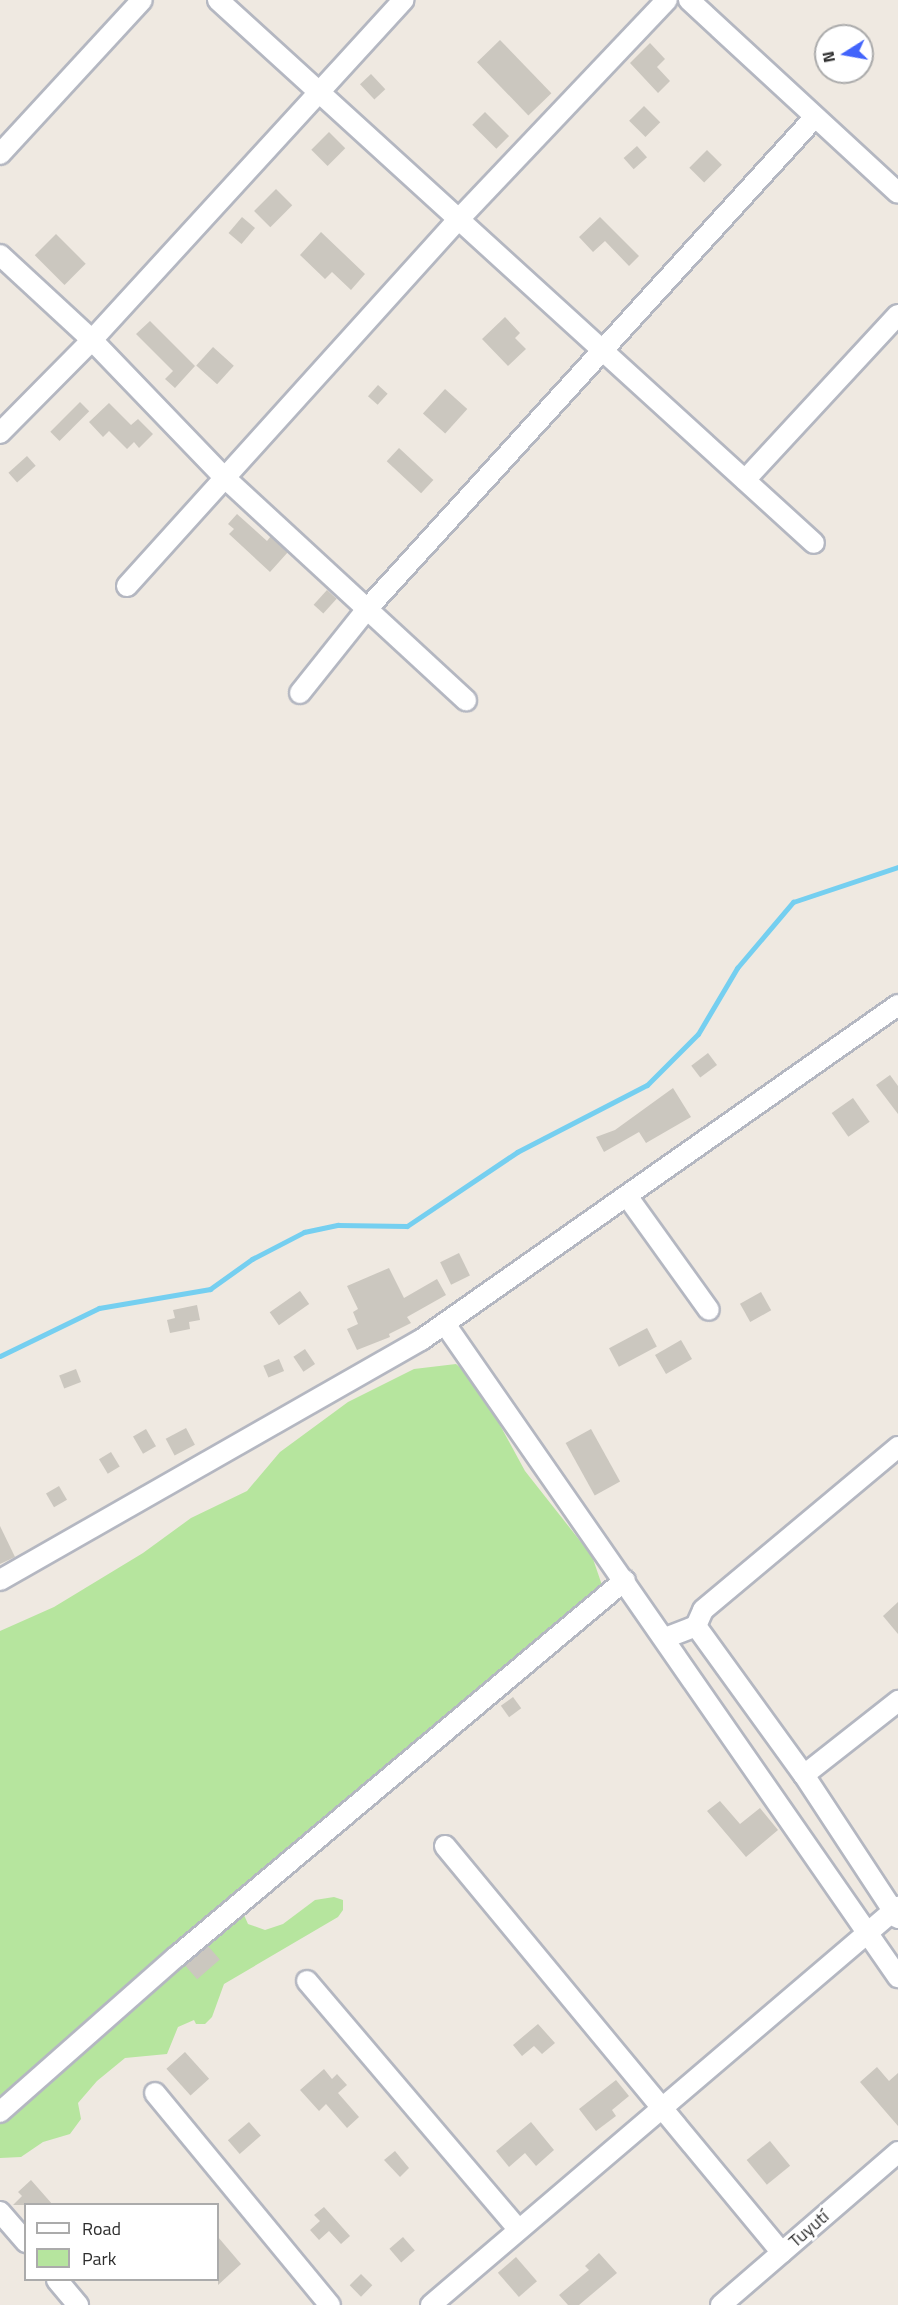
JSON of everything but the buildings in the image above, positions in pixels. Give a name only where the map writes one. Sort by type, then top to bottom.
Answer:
[{"type":"street","points":[[0,154],[142,0]]},
{"type":"street","points":[[218,0],[814,543]]},
{"type":"street","points":[[0,434],[92,340],[404,0]]},
{"type":"street","points":[[127,586],[459,219],[667,0]]},
{"type":"street","points":[[689,0],[898,193]]},
{"type":"street","points":[[300,693],[368,609],[815,117]]},
{"type":"street","points":[[0,255],[92,340],[225,478],[466,700]]},
{"type":"street","points":[[745,480],[898,315]]},
{"type":"street","points":[[0,1580],[445,1324],[898,1005]]},
{"type":"street","points":[[627,1196],[709,1310]]},
{"type":"street","points":[[445,1324],[869,1930],[898,1977]]},
{"type":"street","points":[[666,1638],[696,1626],[703,1610],[898,1447]]},
{"type":"street","points":[[0,2112],[176,1957],[625,1580]]},
{"type":"street","points":[[431,2305],[869,1930],[896,1912],[804,1775],[696,1626]]},
{"type":"street","points":[[804,1775],[898,1701]]},
{"type":"street","points":[[445,1846],[782,2253]]},
{"type":"street","points":[[307,1981],[518,2229]]},
{"type":"street","points":[[155,2093],[330,2305]]},
{"type":"street","name":"Tuyutí","points":[[721,2305],[898,2152]]},
{"type":"street","points":[[0,2212],[24,2240]]},
{"type":"street","points":[[58,2281],[78,2305]]},
{"type":"green space","points":[[456,1364],[476,1381],[525,1471],[592,1556],[604,1591],[445,1746],[399,1778],[367,1811],[245,1906],[244,1915],[248,1924],[265,1930],[283,1924],[315,1900],[334,1897],[343,1900],[343,1910],[338,1917],[224,1984],[212,2017],[205,2024],[196,2024],[194,2020],[178,2027],[167,2054],[125,2058],[97,2081],[78,2103],[81,2119],[70,2134],[43,2142],[21,2157],[0,2158],[0,1631],[54,1607],[143,1553],[191,1518],[247,1491],[280,1452],[348,1402],[414,1369]]},
{"type":"waterway","points":[[0,1356],[99,1308],[210,1289],[252,1259],[304,1232],[338,1225],[407,1226],[517,1152],[647,1085],[698,1034],[737,968],[793,902],[898,867]]}]
